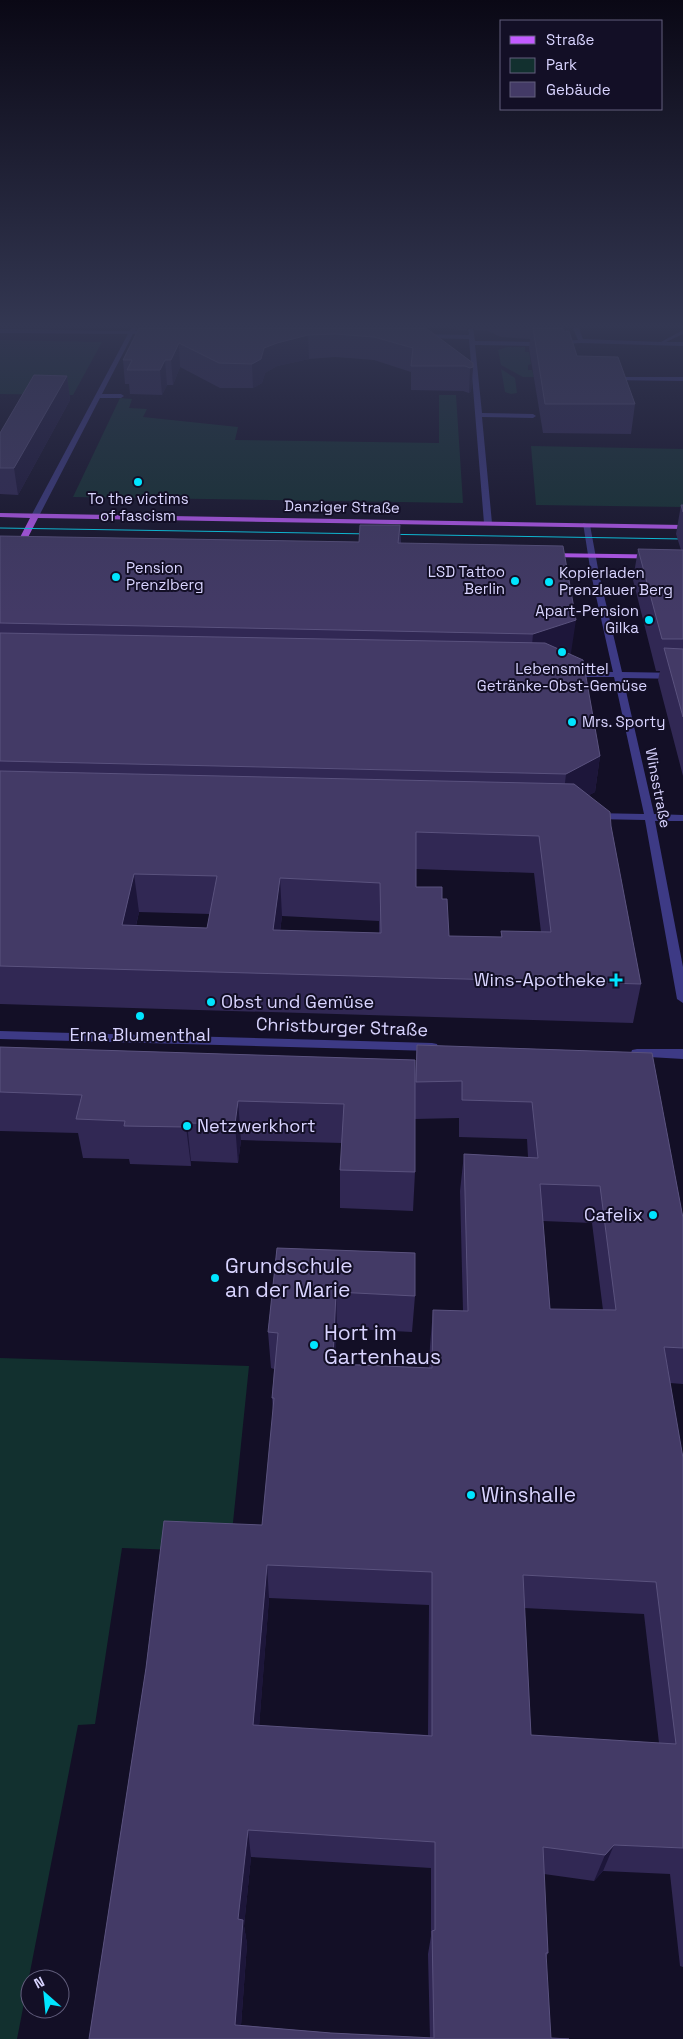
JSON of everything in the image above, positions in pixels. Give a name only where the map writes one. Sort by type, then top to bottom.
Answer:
[{"type":"main road","name":"Danziger Straße","points":[[0,516],[683,526]]},
{"type":"main road","points":[[20,547],[35,516]]},
{"type":"main road","points":[[10,547],[29,548]]},
{"type":"main road","points":[[541,555],[683,557]]},
{"type":"street","points":[[35,516],[83,423]]},
{"type":"street","points":[[480,423],[488,523]]},
{"type":"street","name":"Winsstraße","points":[[586,525],[591,556],[643,782],[683,999]]},
{"type":"street","points":[[556,674],[683,676]]},
{"type":"street","points":[[578,815],[683,818]]},
{"type":"street","name":"Christburger Straße","points":[[0,1035],[447,1048]]},
{"type":"street","points":[[626,1053],[683,1054]]},
{"type":"green space","points":[[108,423],[201,423],[238,427],[235,440],[439,443],[439,423],[458,423],[463,503],[73,497]]},
{"type":"green space","points":[[531,446],[683,449],[683,507],[536,505]]},
{"type":"green space","points":[[0,1358],[249,1366],[230,1552],[122,1548],[95,1724],[78,1725],[31,1969],[20,1969],[21,2019],[17,2039],[0,2039]]},
{"type":"building","points":[[6,423],[40,423],[14,468],[0,468],[0,433]]},
{"type":"building","points":[[360,525],[400,525],[398,543],[563,546],[576,620],[533,634],[0,623],[0,536],[359,542]]},
{"type":"building","points":[[638,549],[683,550],[683,639],[662,639]]},
{"type":"building","points":[[0,633],[545,643],[583,660],[600,756],[566,774],[0,761]]},
{"type":"building","points":[[664,648],[683,649],[683,717]]},
{"type":"building","points":[[0,771],[574,784],[610,812],[641,984],[0,966]],"holes":[[[416,832],[539,836],[551,932],[501,931],[502,937],[449,936],[447,899],[442,899],[442,887],[416,887]],[[134,874],[217,876],[207,928],[122,925]],[[280,878],[380,883],[381,933],[273,930]]]},
{"type":"building","points":[[417,1045],[652,1053],[683,1218],[683,1348],[664,1347],[683,1458],[683,1848],[614,1845],[605,1855],[543,1847],[551,2038],[569,2039],[89,2039],[146,1668],[164,1521],[262,1525],[278,1333],[268,1332],[277,1248],[415,1253],[415,1296],[336,1292],[333,1360],[338,1360],[337,1364],[432,1368],[433,1310],[468,1311],[464,1154],[538,1158],[532,1102],[462,1100],[462,1081],[416,1082]],"holes":[[[540,1184],[600,1186],[616,1310],[550,1309]],[[267,1565],[432,1572],[432,1736],[253,1725]],[[523,1575],[656,1582],[676,1744],[531,1735]],[[248,1830],[435,1842],[435,1930],[432,1931],[434,2038],[331,2033],[235,2025],[243,1920],[238,1919]]]},
{"type":"building","points":[[0,1047],[415,1060],[415,1172],[340,1170],[344,1104],[238,1101],[235,1124],[187,1123],[186,1127],[124,1126],[125,1121],[76,1119],[82,1095],[0,1092]]},
{"type":"tram line","points":[[0,528],[683,539]]},
{"type":"place","name":"To the victims of fascism","points":[[138,482]]},
{"type":"place","name":"Pension Prenzlberg","points":[[116,577]]},
{"type":"place","name":"LSD Tattoo Berlin","points":[[515,581]]},
{"type":"place","name":"Kopierladen Prenzlauer Berg","points":[[549,582]]},
{"type":"place","name":"Apart-Pension Gilka","points":[[649,620]]},
{"type":"place","name":"Lebensmittel Getränke-Obst-Gemüse","points":[[562,652]]},
{"type":"place","name":"Mrs. Sporty","points":[[572,722]]},
{"type":"place","name":"Wins-Apotheke","points":[[616,980]]},
{"type":"place","name":"Obst und Gemüse","points":[[211,1002]]},
{"type":"place","name":"Erna Blumenthal","points":[[140,1016]]},
{"type":"place","name":"Netzwerkhort","points":[[187,1126]]},
{"type":"place","name":"Cafelix","points":[[653,1215]]},
{"type":"place","name":"Grundschule an der Marie","points":[[215,1278]]},
{"type":"place","name":"Hort im Gartenhaus","points":[[314,1345]]},
{"type":"place","name":"Winshalle","points":[[471,1495]]}]
